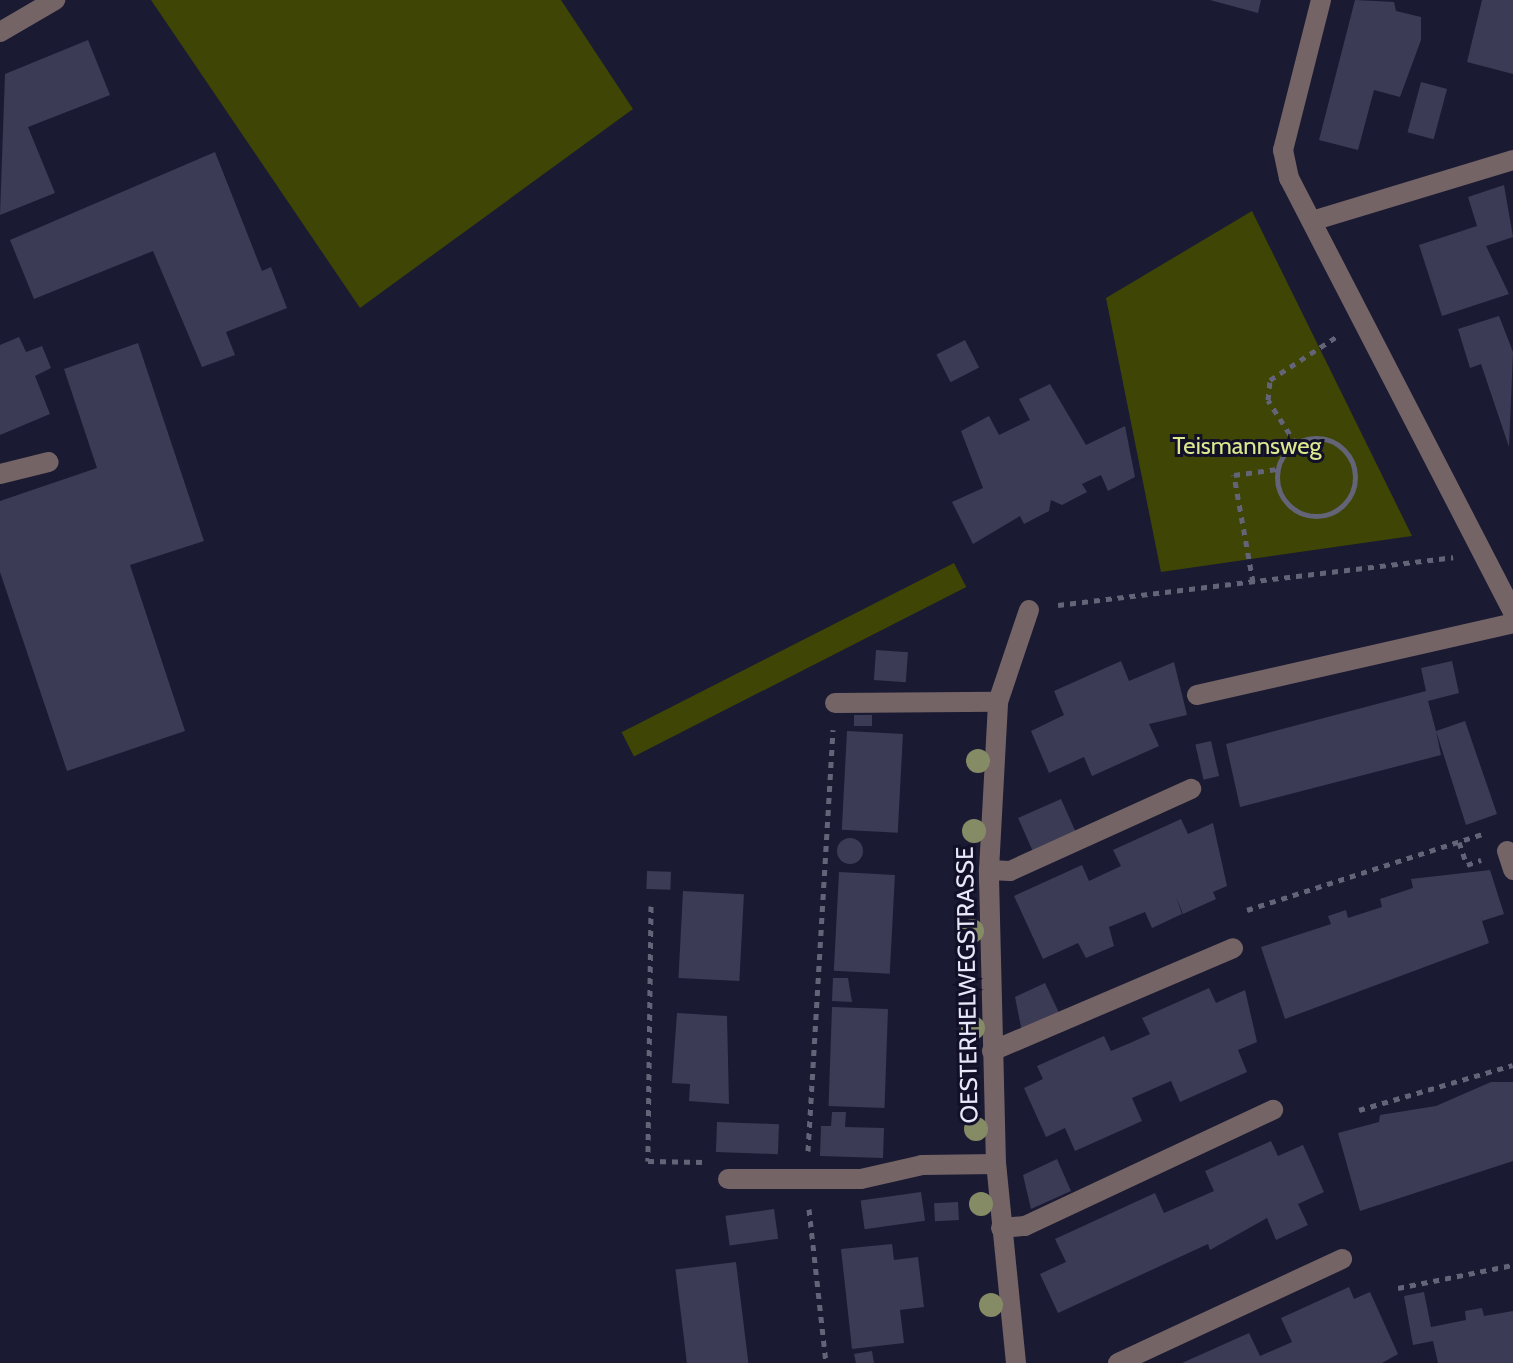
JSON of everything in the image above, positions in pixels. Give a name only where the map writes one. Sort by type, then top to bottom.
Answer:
[{"type":"street","points":[[0,32],[55,0]]},
{"type":"street","points":[[1321,0],[1283,150],[1312,221],[1486,553],[1513,612]]},
{"type":"street","points":[[1312,221],[1513,160]]},
{"type":"street","points":[[0,474],[49,462]]},
{"type":"street","name":"OESTERHELWEGSTRASSE","points":[[1016,1363],[996,1164],[989,870],[998,702],[1029,610]]},
{"type":"street","points":[[1197,695],[1513,623]]},
{"type":"street","points":[[835,703],[998,702]]},
{"type":"street","points":[[989,870],[1010,871],[1191,789]]},
{"type":"street","points":[[992,1051],[1233,948]]},
{"type":"street","points":[[1001,1228],[1025,1226],[1273,1110]]},
{"type":"street","points":[[728,1179],[806,1179],[996,1164]]},
{"type":"street","points":[[1118,1363],[1342,1259]]},
{"type":"path","points":[[1296,444],[1268,400],[1270,380],[1365,322]]},
{"type":"path","points":[[1315,438],[1343,449],[1355,476],[1344,504],[1317,516],[1302,513],[1280,493],[1278,469],[1296,444],[1315,438]]},
{"type":"path","points":[[1253,582],[1234,475],[1278,469]]},
{"type":"path","points":[[1029,610],[1486,553]]},
{"type":"path","points":[[826,1363],[806,1179],[835,703]]},
{"type":"path","points":[[1247,910],[1500,828]]},
{"type":"path","points":[[651,906],[648,1161],[704,1162],[728,1179]]},
{"type":"path","points":[[1359,1110],[1513,1065]]},
{"type":"path","points":[[1398,1288],[1513,1265]]},
{"type":"green space","points":[[151,0],[561,0],[633,109],[360,308]]},
{"type":"green space","name":"Teismannsweg","points":[[1252,211],[1412,536],[1161,572],[1106,298]]},
{"type":"green space","points":[[954,563],[966,587],[634,756],[622,732]]},
{"type":"building","points":[[1210,0],[1261,0],[1258,13]]},
{"type":"building","points":[[1355,0],[1394,2],[1396,11],[1421,17],[1421,40],[1400,97],[1374,90],[1358,150],[1319,140]]},
{"type":"building","points":[[1482,0],[1513,0],[1513,74],[1467,62]]},
{"type":"building","points":[[88,40],[110,95],[28,127],[55,193],[0,215],[5,74]]},
{"type":"building","points":[[1421,82],[1447,89],[1434,139],[1408,132]]},
{"type":"building","points":[[215,152],[262,271],[271,267],[287,308],[226,332],[235,355],[202,367],[153,251],[34,299],[10,240]]},
{"type":"building","points":[[1504,185],[1513,237],[1486,246],[1509,294],[1442,316],[1419,245],[1477,226],[1468,197]]},
{"type":"building","points":[[1499,316],[1513,352],[1509,447],[1481,364],[1470,368],[1458,329]]},
{"type":"building","points":[[19,337],[26,352],[42,346],[51,368],[35,376],[50,414],[0,435],[0,345]]},
{"type":"building","points":[[965,340],[979,368],[951,382],[936,355]]},
{"type":"building","points":[[138,343],[204,541],[130,565],[185,731],[67,771],[0,572],[0,501],[97,468],[64,369]]},
{"type":"building","points":[[1050,384],[1086,445],[1125,426],[1135,477],[1108,491],[1101,475],[1082,484],[1087,492],[1062,505],[1051,500],[1049,511],[1024,524],[1020,516],[973,544],[952,502],[983,488],[961,431],[989,416],[999,435],[1030,420],[1019,399]]},
{"type":"building","points":[[876,650],[908,652],[906,682],[874,680]]},
{"type":"building","points":[[1121,661],[1129,681],[1174,662],[1187,715],[1149,724],[1159,746],[1092,776],[1084,757],[1049,773],[1031,731],[1064,715],[1054,691]]},
{"type":"building","points":[[1452,661],[1459,693],[1428,701],[1441,755],[1240,807],[1226,744],[1426,691],[1421,668]]},
{"type":"building","points":[[854,715],[872,715],[872,726],[854,726]]},
{"type":"building","points":[[1465,721],[1497,814],[1466,825],[1436,731]]},
{"type":"building","points":[[847,731],[903,734],[898,833],[842,830]]},
{"type":"building","points":[[1211,741],[1219,776],[1204,780],[1195,745]]},
{"type":"building","points":[[1061,799],[1075,831],[1032,850],[1018,818]]},
{"type":"building","points":[[1181,819],[1188,834],[1213,823],[1227,886],[1213,892],[1216,899],[1183,914],[1176,897],[1182,914],[1152,928],[1145,912],[1109,927],[1114,946],[1086,958],[1078,943],[1043,959],[1014,896],[1082,865],[1089,881],[1121,866],[1113,850]]},
{"type":"building","points":[[850,838],[859,842],[863,851],[859,860],[850,864],[841,860],[837,851],[841,842]]},
{"type":"building","points":[[1490,870],[1504,914],[1482,921],[1489,943],[1285,1019],[1261,947],[1331,924],[1328,916],[1346,910],[1348,918],[1382,907],[1380,899],[1413,888],[1411,879]]},
{"type":"building","points":[[647,871],[671,872],[670,890],[646,889]]},
{"type":"building","points":[[839,872],[895,875],[890,974],[834,971]]},
{"type":"building","points":[[683,891],[744,894],[739,981],[678,978]]},
{"type":"building","points":[[833,978],[848,978],[852,1002],[832,1001]]},
{"type":"building","points":[[1045,983],[1060,1015],[1022,1032],[1015,997]]},
{"type":"building","points":[[1209,988],[1216,1003],[1245,990],[1257,1042],[1238,1050],[1247,1072],[1180,1102],[1171,1081],[1132,1098],[1142,1121],[1075,1151],[1065,1128],[1046,1137],[1024,1088],[1043,1079],[1037,1066],[1104,1036],[1111,1051],[1150,1034],[1142,1018]]},
{"type":"building","points":[[832,1007],[888,1009],[885,1108],[829,1106]]},
{"type":"building","points":[[677,1013],[727,1016],[729,1104],[689,1101],[690,1084],[672,1083]]},
{"type":"building","points":[[1491,1082],[1513,1082],[1513,1161],[1360,1211],[1338,1133],[1379,1122],[1380,1115],[1436,1106]]},
{"type":"building","points":[[832,1112],[846,1112],[845,1127],[884,1128],[883,1158],[820,1156],[821,1126],[831,1126]]},
{"type":"building","points":[[717,1122],[779,1124],[778,1154],[716,1152]]},
{"type":"building","points":[[1271,1141],[1278,1156],[1303,1145],[1324,1192],[1298,1204],[1308,1225],[1276,1240],[1267,1218],[1210,1250],[1208,1244],[1058,1313],[1040,1274],[1066,1262],[1055,1239],[1155,1193],[1164,1213],[1214,1191],[1205,1171]]},
{"type":"building","points":[[1057,1159],[1071,1191],[1031,1209],[1023,1175]]},
{"type":"building","points":[[921,1192],[925,1221],[865,1229],[861,1200]]},
{"type":"building","points":[[958,1202],[959,1220],[935,1221],[934,1203]]},
{"type":"building","points":[[774,1209],[778,1239],[730,1246],[725,1216]]},
{"type":"building","points":[[892,1244],[894,1260],[918,1257],[924,1307],[900,1310],[904,1343],[852,1349],[841,1249]]},
{"type":"building","points":[[736,1262],[748,1363],[687,1363],[675,1269]]},
{"type":"building","points":[[1349,1287],[1354,1299],[1370,1292],[1398,1354],[1382,1363],[1182,1363],[1249,1333],[1260,1356],[1292,1342],[1281,1318]]},
{"type":"building","points":[[1424,1292],[1431,1327],[1466,1320],[1465,1311],[1482,1308],[1484,1316],[1513,1311],[1513,1363],[1438,1363],[1433,1341],[1413,1345],[1404,1296]]},
{"type":"building","points":[[872,1351],[874,1363],[856,1363],[854,1354]]}]
